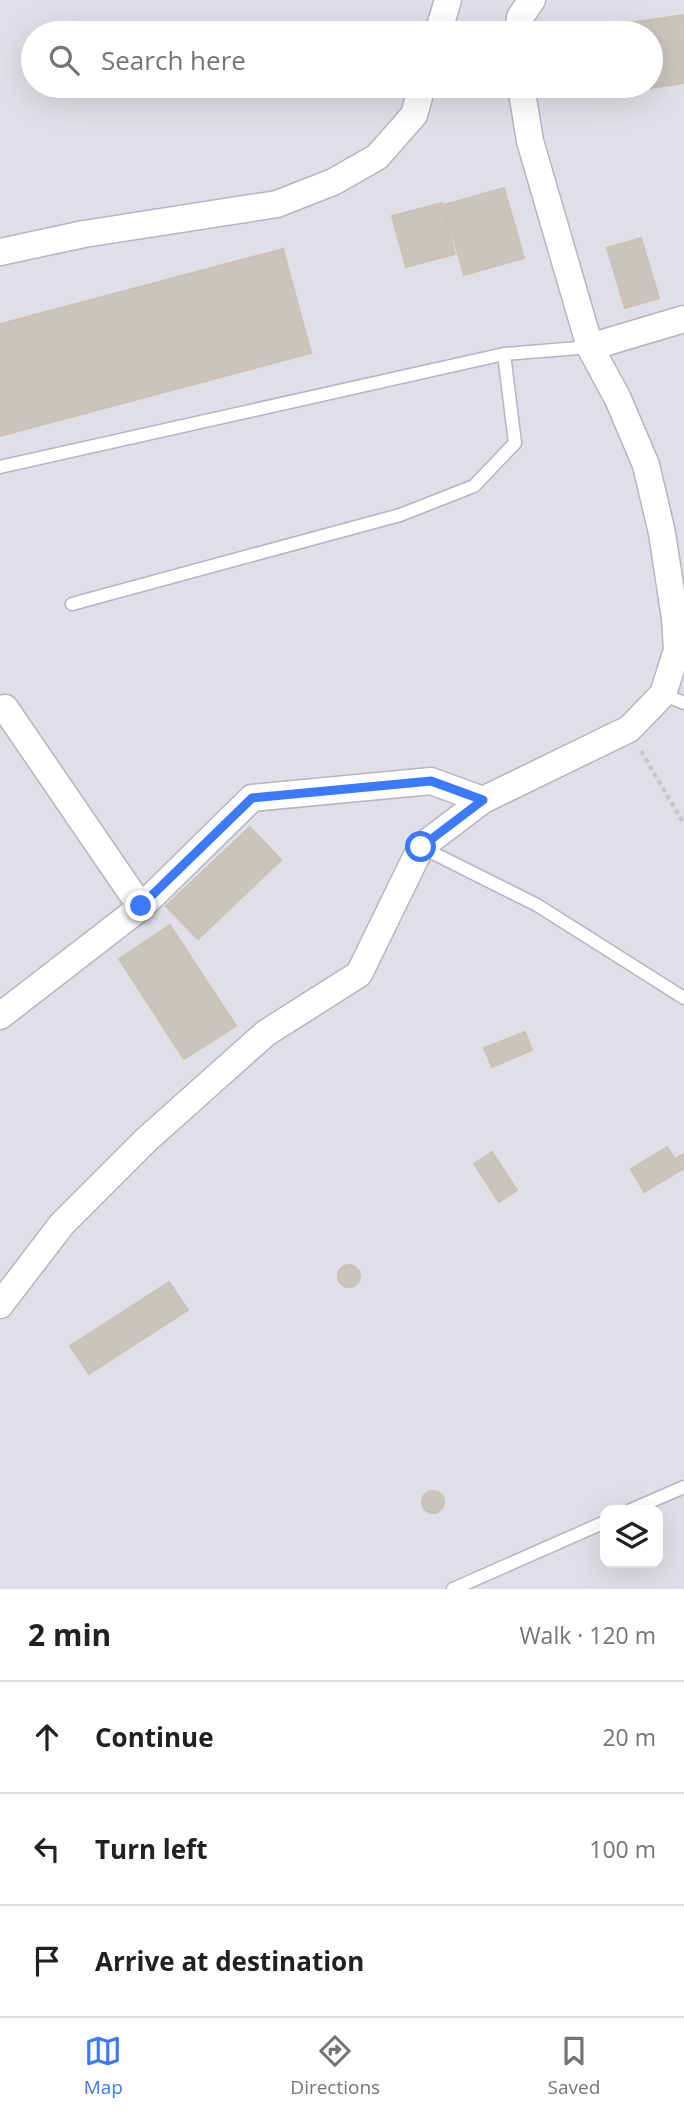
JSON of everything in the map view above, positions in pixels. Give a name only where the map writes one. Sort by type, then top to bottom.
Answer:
[{"type":"street","points":[[441,21],[447,0]]},
{"type":"street","points":[[520,21],[532,0]]},
{"type":"street","points":[[0,252],[85,234],[277,204],[333,182],[377,157],[414,115],[419,98]]},
{"type":"street","points":[[0,1305],[62,1224],[146,1140],[266,1033],[359,974],[421,847],[483,800],[628,729],[673,699],[677,649],[675,618],[662,533],[646,465],[618,399],[590,347],[530,141],[523,98]]},
{"type":"street","points":[[590,347],[684,319]]},
{"type":"street","points":[[0,709],[5,708],[141,906]]},
{"type":"street","points":[[0,1016],[141,906],[252,798],[431,781],[483,800]]},
{"type":"lane","points":[[0,467],[504,354],[590,347]]},
{"type":"lane","points":[[72,604],[401,515],[474,486],[515,443],[504,354]]},
{"type":"lane","points":[[421,847],[537,905],[684,998]]},
{"type":"lane","points":[[643,1505],[684,1487]]},
{"type":"lane","points":[[453,1589],[600,1524]]},
{"type":"path","points":[[628,729],[684,824]]},
{"type":"shaded area","points":[[0,0],[684,0],[684,1589],[0,1589]]},
{"type":"building","points":[[684,15],[684,83],[663,86],[663,21],[641,21]]},
{"type":"building","points":[[504,188],[524,258],[464,275],[444,205]]},
{"type":"building","points":[[442,203],[455,254],[406,267],[392,216]]},
{"type":"building","points":[[641,238],[659,298],[625,308],[607,248]]},
{"type":"building","points":[[283,249],[311,353],[0,436],[0,324]]},
{"type":"building","points":[[250,827],[281,860],[198,939],[166,906]]},
{"type":"building","points":[[170,925],[236,1026],[184,1059],[119,959]]},
{"type":"building","points":[[525,1032],[532,1050],[492,1067],[484,1048]]},
{"type":"building","points":[[667,1147],[675,1159],[684,1154],[684,1168],[644,1192],[631,1169]]},
{"type":"building","points":[[492,1152],[517,1190],[499,1202],[474,1164]]},
{"type":"building","points":[[349,1265],[357,1268],[360,1276],[357,1284],[349,1287],[341,1284],[338,1276],[341,1268]]},
{"type":"building","points":[[169,1282],[188,1310],[89,1374],[70,1346]]},
{"type":"building","points":[[433,1491],[441,1494],[444,1502],[441,1510],[433,1513],[425,1510],[422,1502],[425,1494]]},
{"type":"route","points":[[141,906],[252,798],[431,781],[483,800],[421,847]]}]
